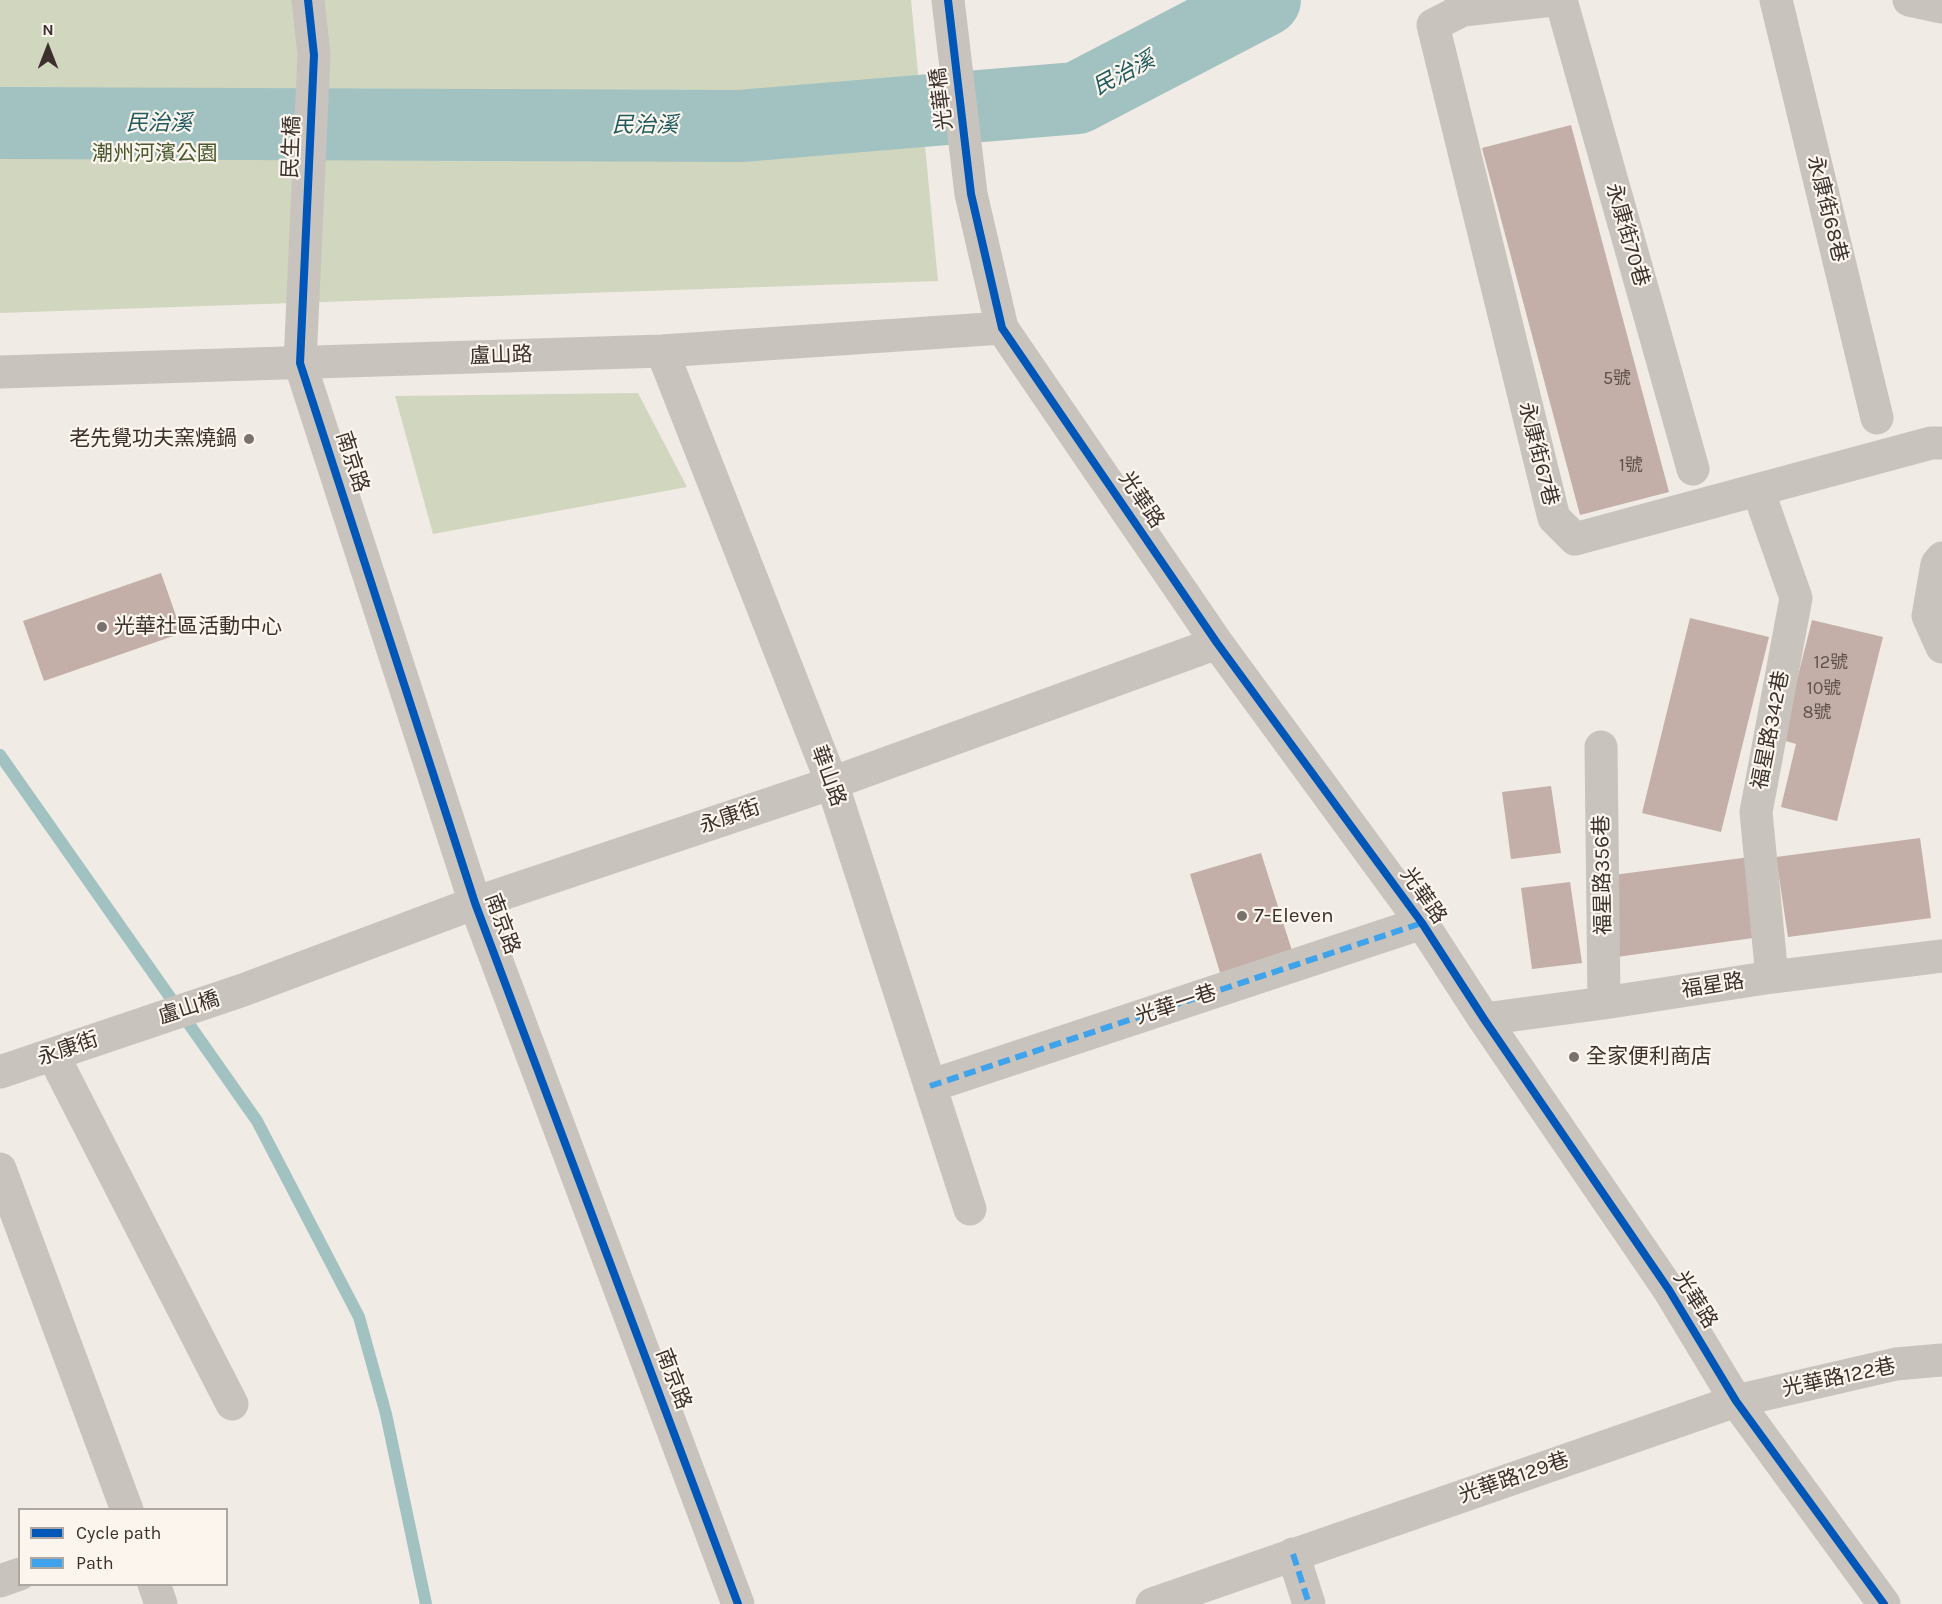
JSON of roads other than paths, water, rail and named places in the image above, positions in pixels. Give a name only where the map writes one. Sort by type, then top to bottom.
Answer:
[{"type":"street","name":"民生橋","points":[[307,240],[314,55],[308,0]]},
{"type":"street","name":"光華橋","points":[[948,0],[971,194]]},
{"type":"street","points":[[1462,5],[1553,0]]},
{"type":"street","name":"永康街70巷","points":[[1562,0],[1693,469]]},
{"type":"street","name":"永康街68巷","points":[[1776,0],[1877,418]]},
{"type":"street","points":[[1909,0],[1942,7]]},
{"type":"street","name":"永康街67巷","points":[[1462,5],[1433,25],[1554,518],[1575,539],[1931,443],[1942,443]]},
{"type":"street","name":"光華路","points":[[971,194],[1002,328],[1217,643],[1422,923],[1484,1019],[1669,1290],[1736,1401],[1884,1604]]},
{"type":"street","name":"南京路","points":[[307,240],[300,363],[475,903],[738,1604]]},
{"type":"street","name":"盧山路","points":[[0,372],[662,351],[1002,328]]},
{"type":"street","name":"華山路","points":[[662,351],[832,783],[970,1209]]},
{"type":"street","name":"福星路342巷","points":[[1758,490],[1796,598],[1756,812],[1772,977]]},
{"type":"street","points":[[1942,558],[1937,564],[1928,616],[1942,647]]},
{"type":"street","name":"永康街","points":[[243,990],[475,903],[832,783],[1217,643]]},
{"type":"street","name":"福星路356巷","points":[[1601,747],[1604,1003]]},
{"type":"street","name":"光華一巷","points":[[930,1086],[1422,923]]},
{"type":"street","name":"福星路","points":[[1484,1019],[1772,977],[1942,956]]},
{"type":"street","name":"盧山橋","points":[[135,1026],[243,990]]},
{"type":"street","name":"永康街","points":[[0,1072],[135,1026]]},
{"type":"street","points":[[52,1054],[232,1404]]},
{"type":"street","points":[[0,1168],[126,1508]]},
{"type":"street","name":"光華路122巷","points":[[1736,1401],[1896,1364],[1942,1360]]},
{"type":"street","name":"光華路129巷","points":[[1152,1604],[1736,1401]]},
{"type":"street","points":[[1293,1554],[1309,1604]]},
{"type":"street","points":[[0,1581],[18,1575]]},
{"type":"street","points":[[155,1586],[162,1604]]},
{"type":"waterway","name":"民治溪","points":[[0,123],[740,126],[1077,98],[1265,0]]},
{"type":"waterway","points":[[0,755],[257,1121],[359,1317],[386,1414],[426,1604]]},
{"type":"place","name":"老先覺功夫窯燒鍋","points":[[249,439]]},
{"type":"place","name":"光華社區活動中心","points":[[102,627]]},
{"type":"place","name":"7-Eleven","points":[[1242,916]]},
{"type":"place","name":"全家便利商店","points":[[1574,1057]]},
{"type":"park label","name":"潮州河濱公園","points":[[155,154]]}]
